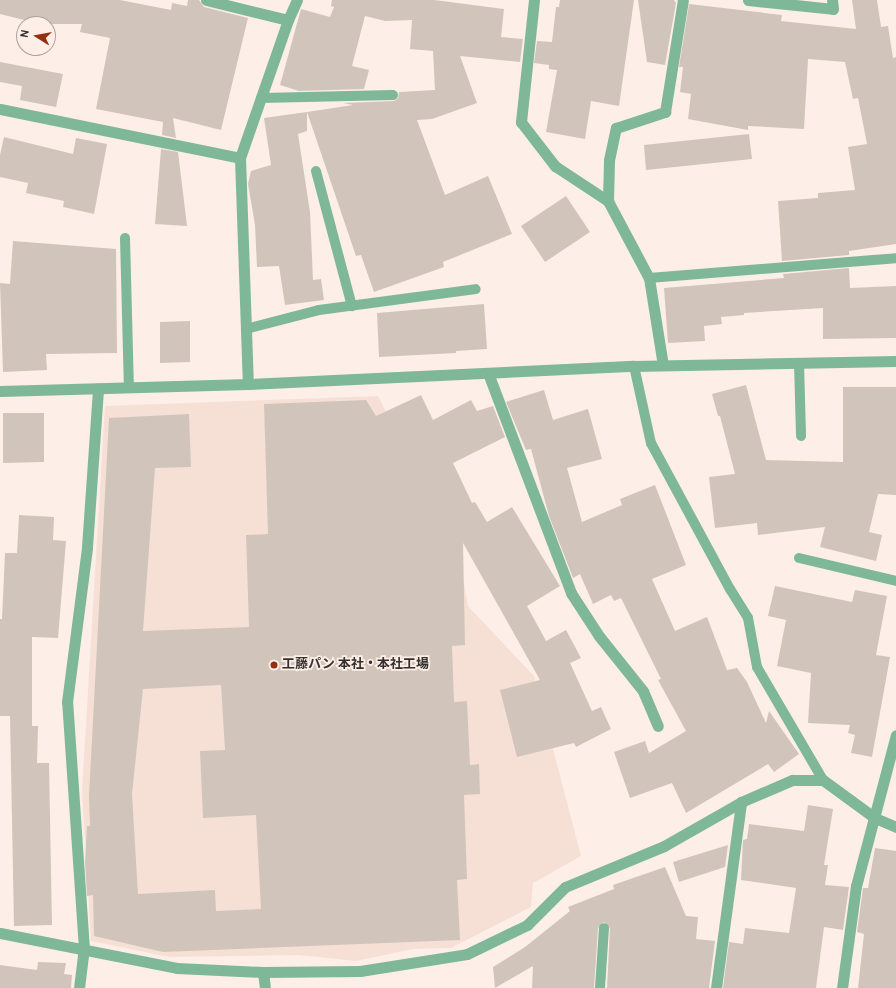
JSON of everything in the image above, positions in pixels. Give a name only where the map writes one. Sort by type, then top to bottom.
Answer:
[{"type":"street","points":[[206,0],[288,20]]},
{"type":"street","points":[[248,384],[240,158],[288,20],[297,0]]},
{"type":"street","points":[[534,0],[521,122],[555,166],[608,202],[649,278],[663,366]]},
{"type":"street","points":[[608,202],[609,160],[616,128],[666,112],[683,0]]},
{"type":"street","points":[[748,0],[833,9],[832,0]]},
{"type":"street","points":[[0,109],[240,158]]},
{"type":"street","points":[[0,391],[248,384],[634,366],[896,361]]},
{"type":"street","points":[[488,373],[571,593],[599,636],[643,692],[658,726]]},
{"type":"street","points":[[79,988],[84,949],[67,702],[87,548],[98,388]]},
{"type":"street","points":[[842,988],[856,886],[896,736]]},
{"type":"street","points":[[0,933],[178,968],[263,972],[360,971],[467,954],[527,925],[565,887],[664,846],[741,802],[792,780],[823,780],[875,818],[896,827]]},
{"type":"street","points":[[716,988],[741,802]]},
{"type":"street","points":[[263,972],[266,988]]},
{"type":"lane","points":[[261,98],[393,95]]},
{"type":"lane","points":[[316,171],[352,306]]},
{"type":"lane","points":[[125,238],[129,387]]},
{"type":"lane","points":[[649,278],[896,258]]},
{"type":"lane","points":[[246,329],[319,310],[476,289]]},
{"type":"lane","points":[[799,363],[801,436]]},
{"type":"lane","points":[[634,366],[651,443],[730,589],[748,618],[757,667],[823,780]]},
{"type":"lane","points":[[799,558],[896,581]]},
{"type":"lane","points":[[600,988],[604,928]]},
{"type":"shaded area","name":"工藤パン 本社・本社工場","points":[[378,396],[458,549],[468,606],[534,676],[581,856],[533,883],[531,907],[451,948],[413,949],[356,961],[299,955],[169,957],[91,941],[82,791],[105,406]]},
{"type":"building","points":[[0,0],[120,0],[171,10],[172,3],[187,6],[188,0],[199,0],[204,7],[248,18],[221,130],[173,118],[176,138],[162,135],[163,122],[96,109],[110,38],[80,32],[82,24],[56,24],[56,16],[16,16],[16,18],[0,14]]},
{"type":"building","points":[[332,0],[434,0],[504,9],[501,37],[523,39],[520,62],[460,56],[477,103],[432,119],[417,120],[445,195],[488,176],[512,234],[443,262],[444,267],[374,292],[361,255],[356,256],[307,112],[353,105],[343,103],[394,101],[398,98],[399,92],[435,90],[433,51],[410,49],[412,20],[385,21],[365,16],[352,66],[369,70],[364,89],[299,91],[280,85],[301,9],[330,17],[334,7],[331,6]]},
{"type":"building","points":[[560,0],[634,0],[619,106],[591,101],[585,139],[546,132],[557,70],[549,69],[549,65],[534,63],[537,41],[552,42],[556,7],[559,7]]},
{"type":"building","points":[[638,0],[674,0],[676,3],[665,65],[647,62]]},
{"type":"building","points":[[852,0],[877,0],[881,27],[888,26],[893,58],[896,57],[896,244],[849,251],[849,255],[782,261],[778,201],[818,198],[818,193],[855,190],[848,147],[867,144],[858,98],[853,99],[845,62],[808,59],[804,129],[748,126],[748,130],[688,119],[691,94],[680,92],[683,67],[679,67],[689,4],[782,15],[781,21],[856,29]]},
{"type":"building","points":[[0,62],[63,74],[56,107],[20,100],[22,86],[0,82]]},
{"type":"building","points":[[307,112],[307,131],[298,134],[310,212],[313,280],[321,279],[324,300],[285,305],[279,266],[257,267],[255,225],[248,184],[251,171],[271,165],[264,118]]},
{"type":"building","points":[[749,134],[752,159],[646,170],[644,145]]},
{"type":"building","points":[[4,137],[73,154],[76,138],[107,144],[94,214],[63,207],[64,201],[26,193],[28,183],[0,177],[0,155]]},
{"type":"building","points":[[161,149],[178,152],[187,226],[155,224]]},
{"type":"building","points":[[566,196],[590,232],[545,262],[521,226]]},
{"type":"building","points":[[13,241],[116,249],[117,353],[46,354],[47,370],[3,372],[0,283],[10,284]]},
{"type":"building","points":[[849,268],[850,288],[896,286],[896,338],[823,339],[823,308],[744,313],[744,315],[721,317],[722,324],[704,326],[705,341],[668,343],[664,288],[784,278],[783,274]]},
{"type":"building","points":[[484,304],[487,349],[456,351],[456,353],[379,357],[377,313]]},
{"type":"building","points":[[190,321],[190,362],[160,363],[160,322]]},
{"type":"building","points":[[746,385],[766,460],[843,462],[843,387],[896,387],[896,495],[878,494],[869,532],[882,535],[876,561],[820,547],[825,527],[758,535],[757,523],[715,528],[709,477],[735,474],[720,416],[718,416],[712,394]]},
{"type":"building","points":[[544,390],[553,420],[588,409],[602,459],[567,468],[582,522],[622,505],[620,499],[655,485],[686,565],[652,579],[675,631],[707,617],[727,670],[737,668],[747,682],[766,723],[769,711],[799,754],[774,772],[768,764],[686,813],[672,783],[630,798],[614,752],[645,741],[649,753],[686,731],[658,680],[661,679],[621,598],[614,601],[611,595],[593,604],[580,574],[573,578],[549,516],[531,449],[526,450],[506,402]]},
{"type":"building","name":"工藤パン 本社・本社工場","points":[[421,395],[433,420],[471,400],[477,411],[493,406],[505,437],[453,463],[472,503],[475,502],[487,522],[512,507],[560,586],[527,606],[546,641],[566,630],[581,658],[570,663],[592,711],[601,707],[611,729],[576,747],[574,743],[517,757],[500,690],[540,680],[463,543],[465,645],[452,646],[454,702],[467,701],[470,765],[479,764],[480,794],[464,795],[467,879],[457,880],[460,940],[163,952],[94,936],[93,895],[87,896],[85,863],[87,826],[90,826],[89,796],[109,418],[189,414],[191,467],[155,468],[143,631],[249,627],[246,535],[268,534],[264,404],[366,400],[376,416]],"holes":[[[221,685],[225,750],[200,751],[203,818],[256,815],[261,909],[216,911],[215,890],[138,894],[132,794],[143,689]]]},
{"type":"building","points":[[3,413],[44,413],[44,462],[3,463]]},
{"type":"building","points":[[19,515],[54,517],[53,540],[66,541],[58,638],[32,637],[32,726],[38,726],[37,763],[49,763],[52,925],[14,926],[10,716],[0,716],[0,619],[2,619],[5,553],[17,553]]},
{"type":"building","points":[[775,586],[852,602],[855,590],[887,596],[876,655],[890,657],[872,757],[851,753],[855,735],[848,733],[850,725],[808,723],[811,673],[777,666],[786,620],[768,616]]},
{"type":"building","points":[[808,805],[833,809],[824,865],[828,865],[825,885],[849,887],[843,930],[824,927],[816,988],[723,988],[729,942],[743,944],[745,928],[789,933],[796,888],[741,880],[743,840],[747,839],[749,824],[804,831]]},
{"type":"building","points":[[728,845],[725,867],[679,882],[673,862]]},
{"type":"building","points":[[875,848],[896,851],[896,988],[858,988],[864,934],[857,932],[863,888],[868,888]]},
{"type":"building","points":[[665,867],[686,916],[698,917],[696,939],[715,941],[709,988],[607,988],[610,928],[604,922],[598,928],[594,988],[532,988],[533,966],[495,988],[493,967],[525,947],[570,911],[568,907],[614,889],[613,885]]},
{"type":"building","points":[[38,962],[66,963],[64,974],[72,975],[71,988],[0,988],[0,965],[37,970]]},
{"type":"place","name":"工藤パン 本社・本社工場","points":[[274,665]]}]
